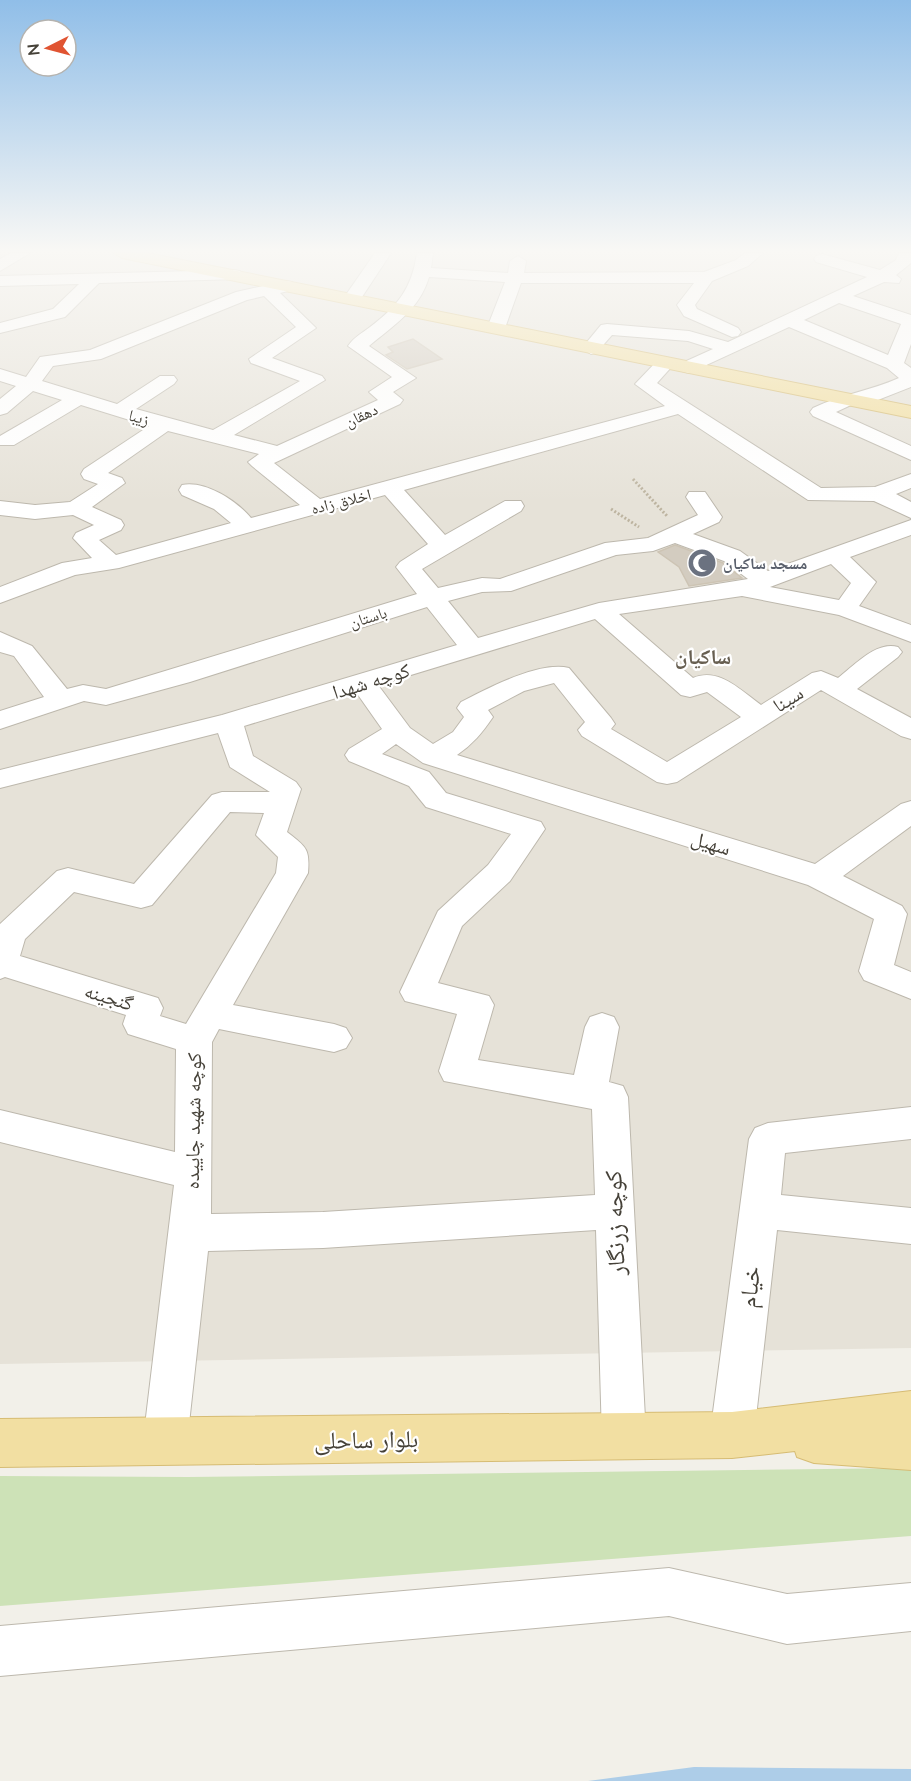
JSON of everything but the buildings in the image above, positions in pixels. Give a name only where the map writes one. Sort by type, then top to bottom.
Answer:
[{"type":"main road","points":[[535,336],[911,412]]},
{"type":"main road","name":"بلوار ساحلی","points":[[732,1435],[911,1414]]},
{"type":"main road","name":"بلوار ساحلی","points":[[0,1443],[732,1435],[911,1446]]},
{"type":"street","points":[[0,409],[29,385],[47,361],[94,355],[141,336]]},
{"type":"street","points":[[218,436],[315,380],[258,359],[294,336]]},
{"type":"street","name":"دهقان","points":[[279,453],[393,400],[379,392],[406,378],[357,346],[369,336]]},
{"type":"street","points":[[591,348],[601,336]]},
{"type":"street","points":[[689,336],[730,348]]},
{"type":"street","points":[[743,336],[749,339]]},
{"type":"street","points":[[689,367],[755,336]]},
{"type":"street","points":[[827,336],[894,364],[909,376],[909,381],[820,412],[911,454]]},
{"type":"street","points":[[894,364],[905,336]]},
{"type":"street","points":[[666,363],[645,384],[816,495],[878,494],[911,480]]},
{"type":"street","name":"زیبا","points":[[0,375],[165,424],[279,453]]},
{"type":"street","points":[[119,411],[167,380]]},
{"type":"street","points":[[7,441],[77,399]]},
{"type":"street","name":"اخلاق زاده","points":[[0,596],[70,568],[111,563],[682,407]]},
{"type":"street","points":[[0,508],[35,512],[76,508],[114,483],[92,474],[165,424]]},
{"type":"street","points":[[279,453],[260,462],[317,507]]},
{"type":"street","points":[[391,488],[442,546]]},
{"type":"street","points":[[190,490],[218,501],[237,514],[246,527]]},
{"type":"street","points":[[878,494],[911,511]]},
{"type":"street","name":"باستان","points":[[0,720],[83,693],[106,697],[432,597],[482,585],[502,586],[614,548],[653,543],[711,517],[697,497]]},
{"type":"street","points":[[474,650],[408,567],[513,506]]},
{"type":"street","points":[[76,508],[113,525],[84,538],[111,563]]},
{"type":"street","points":[[754,585],[911,527]]},
{"type":"street","points":[[677,533],[732,556],[754,585],[845,609],[911,634]]},
{"type":"street","points":[[834,555],[864,582],[845,609]]},
{"type":"street","name":"کوچه شهدا","points":[[0,779],[229,722],[474,650],[599,610],[754,585]]},
{"type":"street","points":[[599,610],[690,689],[709,681],[760,717]]},
{"type":"street","points":[[0,640],[4,645],[23,651],[60,699]]},
{"type":"street","points":[[840,689],[889,652]]},
{"type":"street","name":"سینا","points":[[433,757],[463,738],[479,717],[471,708],[515,685],[560,674],[601,724],[591,729],[667,775],[821,679],[911,730]]},
{"type":"street","name":"سهیل","points":[[363,683],[398,731],[433,757],[819,877],[901,914],[876,971],[911,986]]},
{"type":"street","points":[[2,951],[68,879],[141,897],[222,802],[281,803],[286,789],[240,761],[229,722]]},
{"type":"street","points":[[398,731],[359,755],[419,779],[436,800],[530,829],[499,873],[449,919],[417,992],[477,1005],[457,1071],[589,1093],[602,1027]]},
{"type":"street","name":"کوچه شهید چاییده","points":[[165,1442],[190,1233],[202,1028],[292,873],[294,854],[271,835],[281,803]]},
{"type":"street","points":[[819,877],[911,811]]},
{"type":"street","name":"گنجینه","points":[[2,951],[147,1008],[141,1024],[202,1028]]},
{"type":"street","points":[[202,1028],[334,1038]]},
{"type":"street","name":"کوچه زرنگار","points":[[589,1093],[610,1097],[624,1437]]},
{"type":"street","name":"خیام","points":[[732,1435],[768,1139],[911,1124]]},
{"type":"street","points":[[0,1126],[194,1173]]},
{"type":"street","points":[[190,1233],[323,1230],[614,1211]]},
{"type":"street","points":[[760,1211],[911,1226]]},
{"type":"street","points":[[0,1651],[669,1592],[787,1619],[911,1606]]},
{"type":"path","points":[[633,479],[677,533]]},
{"type":"shaded area","points":[[0,336],[911,336],[911,1348],[0,1364]]},
{"type":"green space","points":[[911,1468],[911,1536],[0,1606],[0,1476],[188,1477]]},
{"type":"water","points":[[694,1767],[911,1769],[911,1781],[588,1781]]},
{"type":"place","name":"مسجد ساکیان","points":[[702,563]]},
{"type":"district","name":"ساکیان","points":[[703,657]]}]
